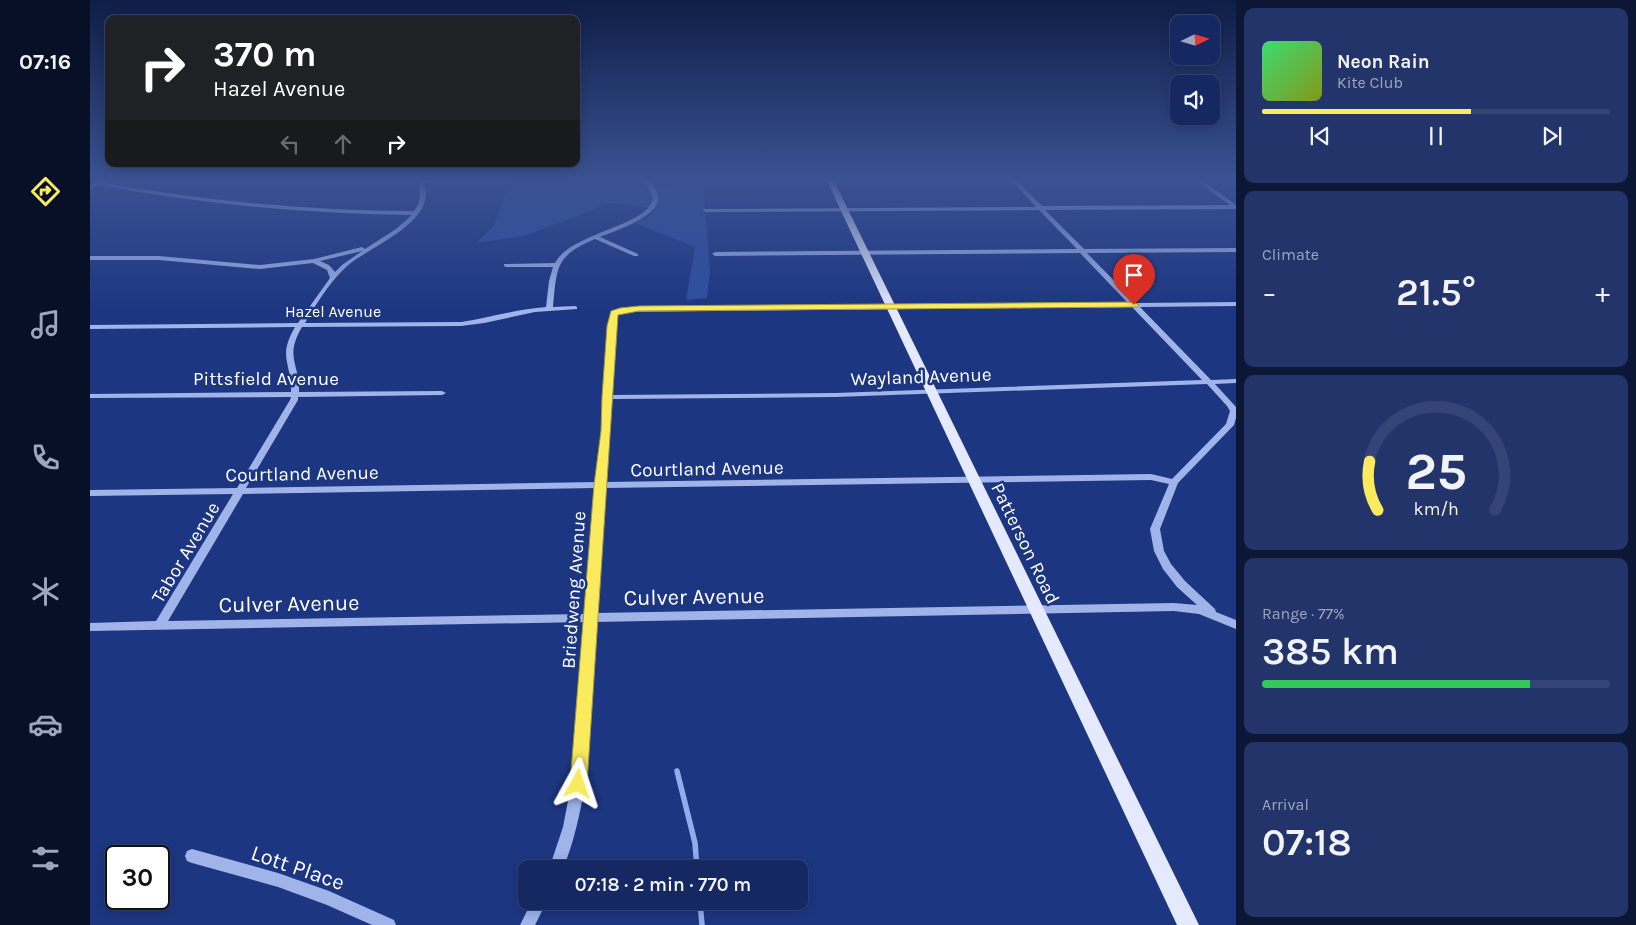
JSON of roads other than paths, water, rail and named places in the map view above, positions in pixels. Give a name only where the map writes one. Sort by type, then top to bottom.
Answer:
[{"type":"main road","name":"Patterson Road","points":[[849,222],[1188,925]]},
{"type":"street","points":[[295,395],[295,378],[288,354],[293,338],[333,277],[350,260],[400,230],[407,222]]},
{"type":"street","points":[[549,309],[557,265],[568,249],[628,222]]},
{"type":"street","points":[[1054,222],[1210,382],[1231,405],[1234,411],[1230,425],[1174,482],[1155,529],[1159,551],[1181,584],[1219,618]]},
{"type":"street","points":[[594,237],[636,255]]},
{"type":"street","points":[[90,258],[159,258],[246,267],[286,265],[314,261],[376,244]]},
{"type":"street","points":[[715,254],[1236,250]]},
{"type":"street","points":[[314,261],[330,269],[333,272],[333,277]]},
{"type":"street","points":[[506,265],[557,265]]},
{"type":"street","points":[[890,306],[1236,304]]},
{"type":"street","name":"Briedweng Avenue","points":[[559,860],[569,835],[578,784],[600,485],[606,431],[613,316],[617,312],[639,309],[890,306]]},
{"type":"street","name":"Hazel Avenue","points":[[90,327],[461,324],[549,309],[575,308]]},
{"type":"street","name":"Wayland Avenue","points":[[607,397],[835,395],[1236,381]]},
{"type":"street","name":"Pittsfield Avenue","points":[[90,396],[442,393]]},
{"type":"street","name":"Tabor Avenue","points":[[160,625],[294,400],[295,395]]},
{"type":"street","points":[[1227,428],[1236,431]]},
{"type":"street","name":"Courtland Avenue","points":[[90,493],[1151,477],[1174,482]]},
{"type":"street","name":"Culver Avenue","points":[[90,626],[1182,607],[1200,610],[1236,626]]},
{"type":"street","name":"Lott Place","points":[[192,856],[278,880],[329,898],[389,925]]},
{"type":"street","points":[[527,925],[535,910]]},
{"type":"waterway","points":[[677,771],[695,843],[696,860]]},
{"type":"waterway","points":[[701,910],[702,925]]}]
